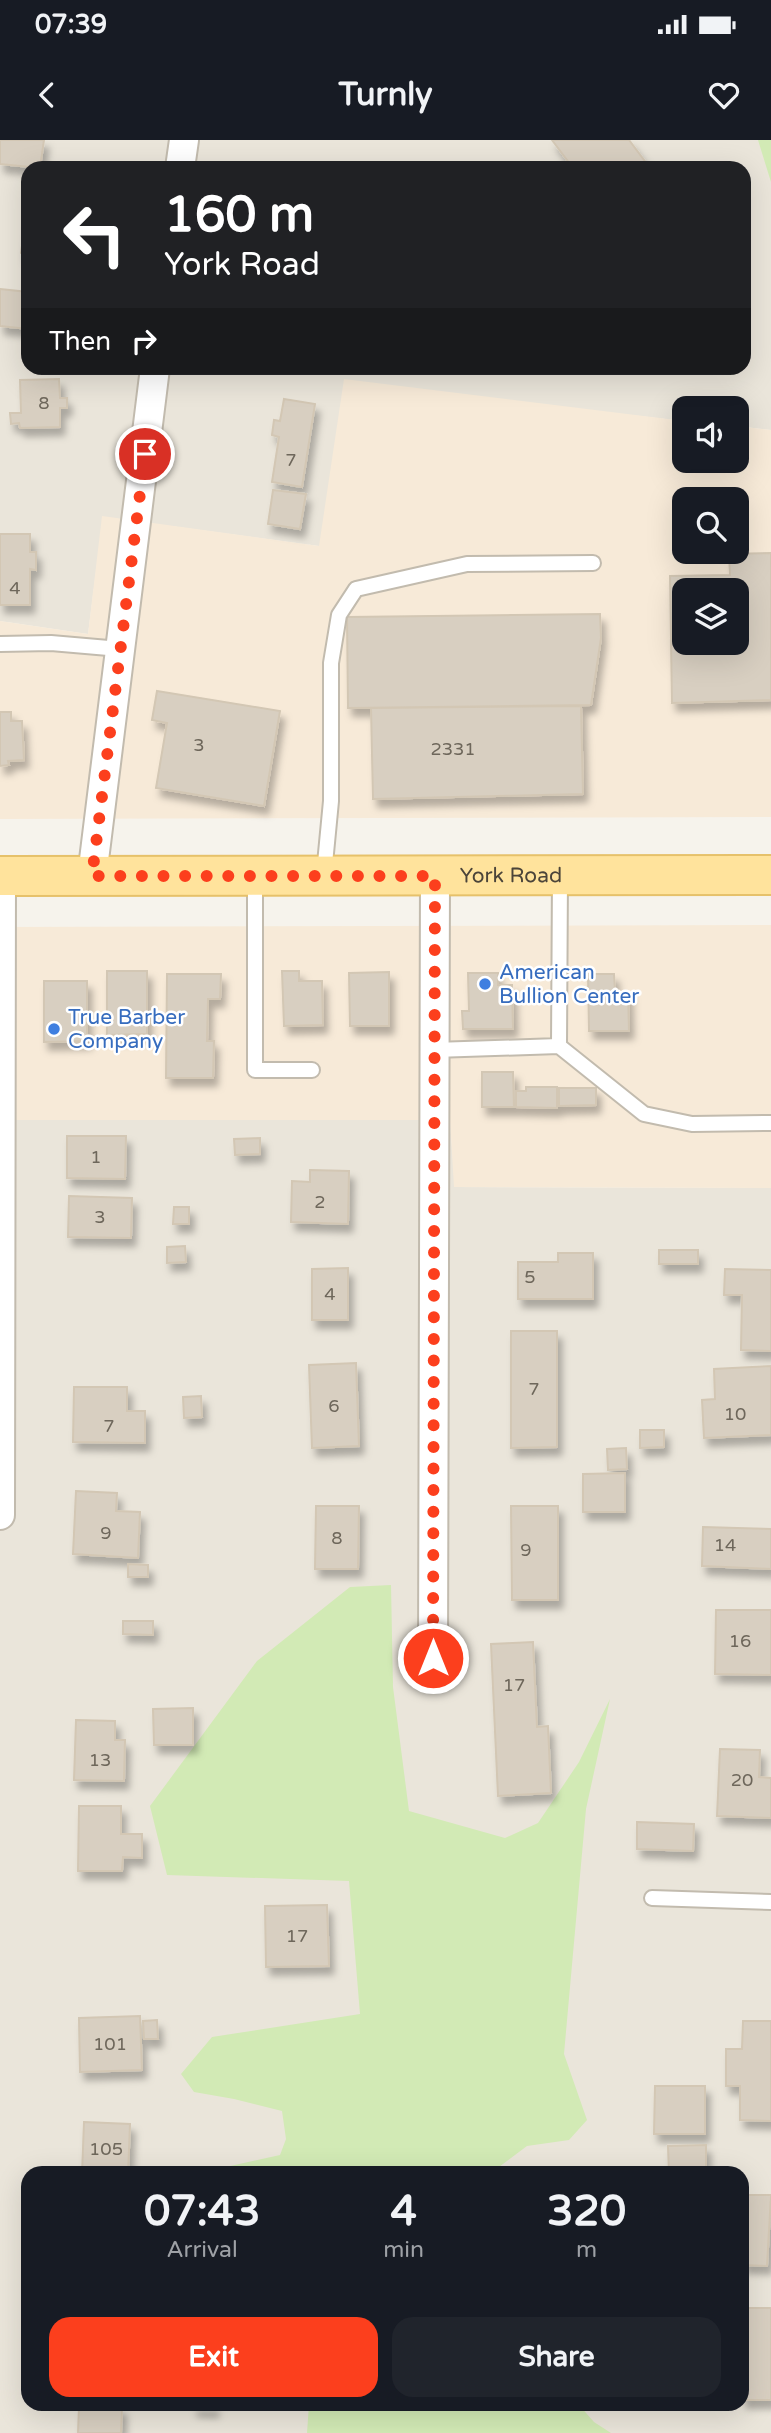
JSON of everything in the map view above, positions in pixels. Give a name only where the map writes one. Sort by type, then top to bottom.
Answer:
[{"type":"main road","name":"York Road","points":[[0,876],[771,875]]},
{"type":"street","points":[[181,161],[184,140]]},
{"type":"street","points":[[92,876],[154,375]]},
{"type":"street","points":[[0,876],[0,1515]]},
{"type":"street","points":[[433,1658],[435,876]]},
{"type":"lane","points":[[324,876],[331,801],[331,663],[340,615],[356,589],[467,564],[593,563]]},
{"type":"lane","points":[[0,644],[51,643],[120,649]]},
{"type":"lane","points":[[255,876],[255,1070],[312,1070]]},
{"type":"lane","points":[[559,1046],[560,876]]},
{"type":"lane","points":[[434,1050],[559,1046],[644,1114],[692,1124],[771,1123]]},
{"type":"lane","points":[[652,1898],[771,1902]]},
{"type":"shaded area","points":[[0,140],[771,140],[771,430],[749,427],[749,396],[672,396],[672,420],[630,415],[319,546],[103,517],[88,634],[0,621]]},
{"type":"shaded area","points":[[344,379],[672,420],[672,473],[749,473],[749,427],[771,430],[771,817],[0,819],[0,621],[88,634],[102,516],[319,546]]},
{"type":"shaded area","points":[[771,925],[771,1188],[454,1187],[450,1120],[0,1120],[0,927]]},
{"type":"shaded area","points":[[0,1120],[450,1120],[455,1187],[771,1188],[771,2433],[0,2433]]},
{"type":"green space","points":[[758,140],[771,140],[771,182]]},
{"type":"green space","points":[[391,1585],[393,1687],[409,1811],[505,1838],[538,1823],[579,1762],[610,1699],[586,1809],[564,2054],[587,2120],[569,2140],[527,2146],[500,2166],[230,2166],[280,2155],[286,2139],[282,2111],[194,2092],[181,2074],[212,2037],[360,2014],[349,1881],[167,1875],[150,1806],[257,1661],[350,1587]]},
{"type":"green space","points":[[309,2411],[584,2411],[594,2422],[611,2433],[307,2433]]},
{"type":"building","points":[[0,140],[44,140],[41,161],[21,161],[21,166],[0,164]]},
{"type":"building","points":[[552,140],[629,140],[645,161],[568,161]]},
{"type":"building","points":[[0,289],[21,291],[21,328],[0,326]]},
{"type":"building","points":[[59,379],[60,398],[67,398],[67,408],[60,408],[60,427],[20,428],[19,423],[11,424],[10,413],[21,413],[20,380]]},
{"type":"building","points":[[284,399],[315,404],[302,487],[272,482],[279,437],[272,435],[274,420],[280,421]]},
{"type":"building","points":[[273,490],[306,494],[300,529],[268,524]]},
{"type":"building","points":[[0,534],[30,534],[30,552],[36,552],[36,570],[30,569],[30,605],[0,605]]},
{"type":"building","points":[[771,553],[771,700],[672,703],[670,576],[730,575],[729,564],[749,564],[749,554]]},
{"type":"building","points":[[600,614],[601,638],[591,705],[348,708],[347,617]]},
{"type":"building","points":[[157,691],[280,711],[264,806],[156,788],[167,723],[152,720]]},
{"type":"building","points":[[581,706],[583,794],[373,799],[371,708]]},
{"type":"building","points":[[0,712],[11,712],[11,721],[22,721],[24,760],[8,761],[9,765],[0,766]]},
{"type":"building","points":[[107,971],[147,971],[147,1034],[107,1035]]},
{"type":"building","points":[[282,971],[299,971],[299,981],[322,981],[323,1025],[284,1026]]},
{"type":"building","points":[[389,972],[389,1026],[350,1026],[349,973]]},
{"type":"building","points":[[468,973],[498,973],[498,985],[512,985],[513,1029],[463,1029],[462,1011],[469,1011]]},
{"type":"building","points":[[167,974],[221,974],[220,999],[208,999],[207,1041],[214,1041],[213,1078],[166,1078]]},
{"type":"building","points":[[588,974],[614,974],[615,991],[628,991],[629,1031],[589,1031]]},
{"type":"building","points":[[44,981],[87,981],[87,1041],[44,1042]]},
{"type":"building","points":[[482,1072],[513,1072],[514,1107],[482,1107]]},
{"type":"building","points":[[526,1087],[557,1087],[557,1108],[516,1107],[516,1091],[526,1091]]},
{"type":"building","points":[[559,1088],[596,1088],[596,1105],[559,1106]]},
{"type":"building","points":[[67,1136],[126,1136],[125,1179],[67,1178]]},
{"type":"building","points":[[260,1138],[260,1154],[235,1155],[234,1139]]},
{"type":"building","points":[[310,1170],[349,1171],[348,1224],[291,1222],[292,1181],[310,1182]]},
{"type":"building","points":[[69,1196],[132,1198],[131,1238],[68,1237]]},
{"type":"building","points":[[174,1207],[189,1207],[189,1224],[173,1224]]},
{"type":"building","points":[[185,1246],[186,1262],[167,1263],[167,1247]]},
{"type":"building","points":[[659,1250],[698,1250],[698,1264],[659,1264]]},
{"type":"building","points":[[558,1253],[593,1253],[593,1299],[518,1299],[518,1262],[558,1262]]},
{"type":"building","points":[[348,1268],[348,1320],[312,1320],[312,1269]]},
{"type":"building","points":[[725,1269],[771,1270],[771,1351],[741,1350],[742,1295],[724,1295]]},
{"type":"building","points":[[511,1331],[557,1331],[557,1447],[511,1448]]},
{"type":"building","points":[[356,1363],[359,1446],[312,1448],[309,1365]]},
{"type":"building","points":[[771,1366],[771,1435],[704,1438],[702,1400],[715,1399],[714,1369]]},
{"type":"building","points":[[74,1387],[127,1387],[127,1411],[145,1411],[145,1443],[73,1442]]},
{"type":"building","points":[[201,1396],[202,1417],[184,1418],[183,1397]]},
{"type":"building","points":[[640,1430],[664,1430],[664,1447],[640,1448]]},
{"type":"building","points":[[626,1448],[627,1469],[608,1470],[607,1449]]},
{"type":"building","points":[[625,1473],[625,1512],[583,1512],[583,1474]]},
{"type":"building","points":[[76,1491],[117,1493],[116,1511],[140,1512],[138,1558],[73,1554]]},
{"type":"building","points":[[316,1506],[359,1506],[358,1569],[315,1569]]},
{"type":"building","points":[[511,1506],[558,1506],[558,1600],[512,1600]]},
{"type":"building","points":[[703,1527],[771,1529],[771,1569],[702,1566]]},
{"type":"building","points":[[128,1564],[148,1565],[148,1577],[128,1577]]},
{"type":"building","points":[[716,1610],[771,1610],[771,1675],[715,1674]]},
{"type":"building","points":[[123,1621],[153,1621],[153,1635],[123,1634]]},
{"type":"building","points":[[533,1642],[537,1727],[548,1726],[551,1793],[498,1796],[491,1644]]},
{"type":"building","points":[[193,1708],[193,1745],[154,1745],[153,1709]]},
{"type":"building","points":[[76,1720],[115,1721],[115,1740],[125,1740],[124,1781],[74,1780]]},
{"type":"building","points":[[720,1749],[760,1750],[759,1777],[771,1778],[771,1818],[717,1816]]},
{"type":"building","points":[[79,1806],[121,1806],[121,1834],[142,1834],[142,1858],[123,1857],[122,1871],[78,1871]]},
{"type":"building","points":[[637,1822],[694,1824],[693,1851],[637,1849]]},
{"type":"building","points":[[327,1905],[329,1966],[266,1967],[265,1906]]},
{"type":"building","points":[[140,2016],[142,2070],[80,2072],[79,2018]]},
{"type":"building","points":[[157,2020],[158,2039],[144,2039],[143,2021]]},
{"type":"building","points":[[743,2021],[771,2021],[771,2121],[740,2120],[740,2086],[726,2086],[726,2049],[742,2049]]},
{"type":"building","points":[[655,2086],[705,2086],[705,2134],[654,2134]]},
{"type":"building","points":[[84,2122],[130,2124],[128,2166],[82,2166]]},
{"type":"building","points":[[706,2145],[706,2166],[669,2166],[668,2146]]},
{"type":"building","points":[[749,2195],[771,2195],[767,2266],[749,2265]]},
{"type":"building","points":[[749,2308],[771,2308],[771,2400],[749,2400]]},
{"type":"building","points":[[79,2411],[122,2411],[121,2433],[78,2433]]},
{"type":"place","name":"American Bullion Center","points":[[485,984]]},
{"type":"place","name":"True Barber Company","points":[[54,1029]]},
{"type":"route","points":[[145,454],[92,876],[435,876],[433,1658]]}]
